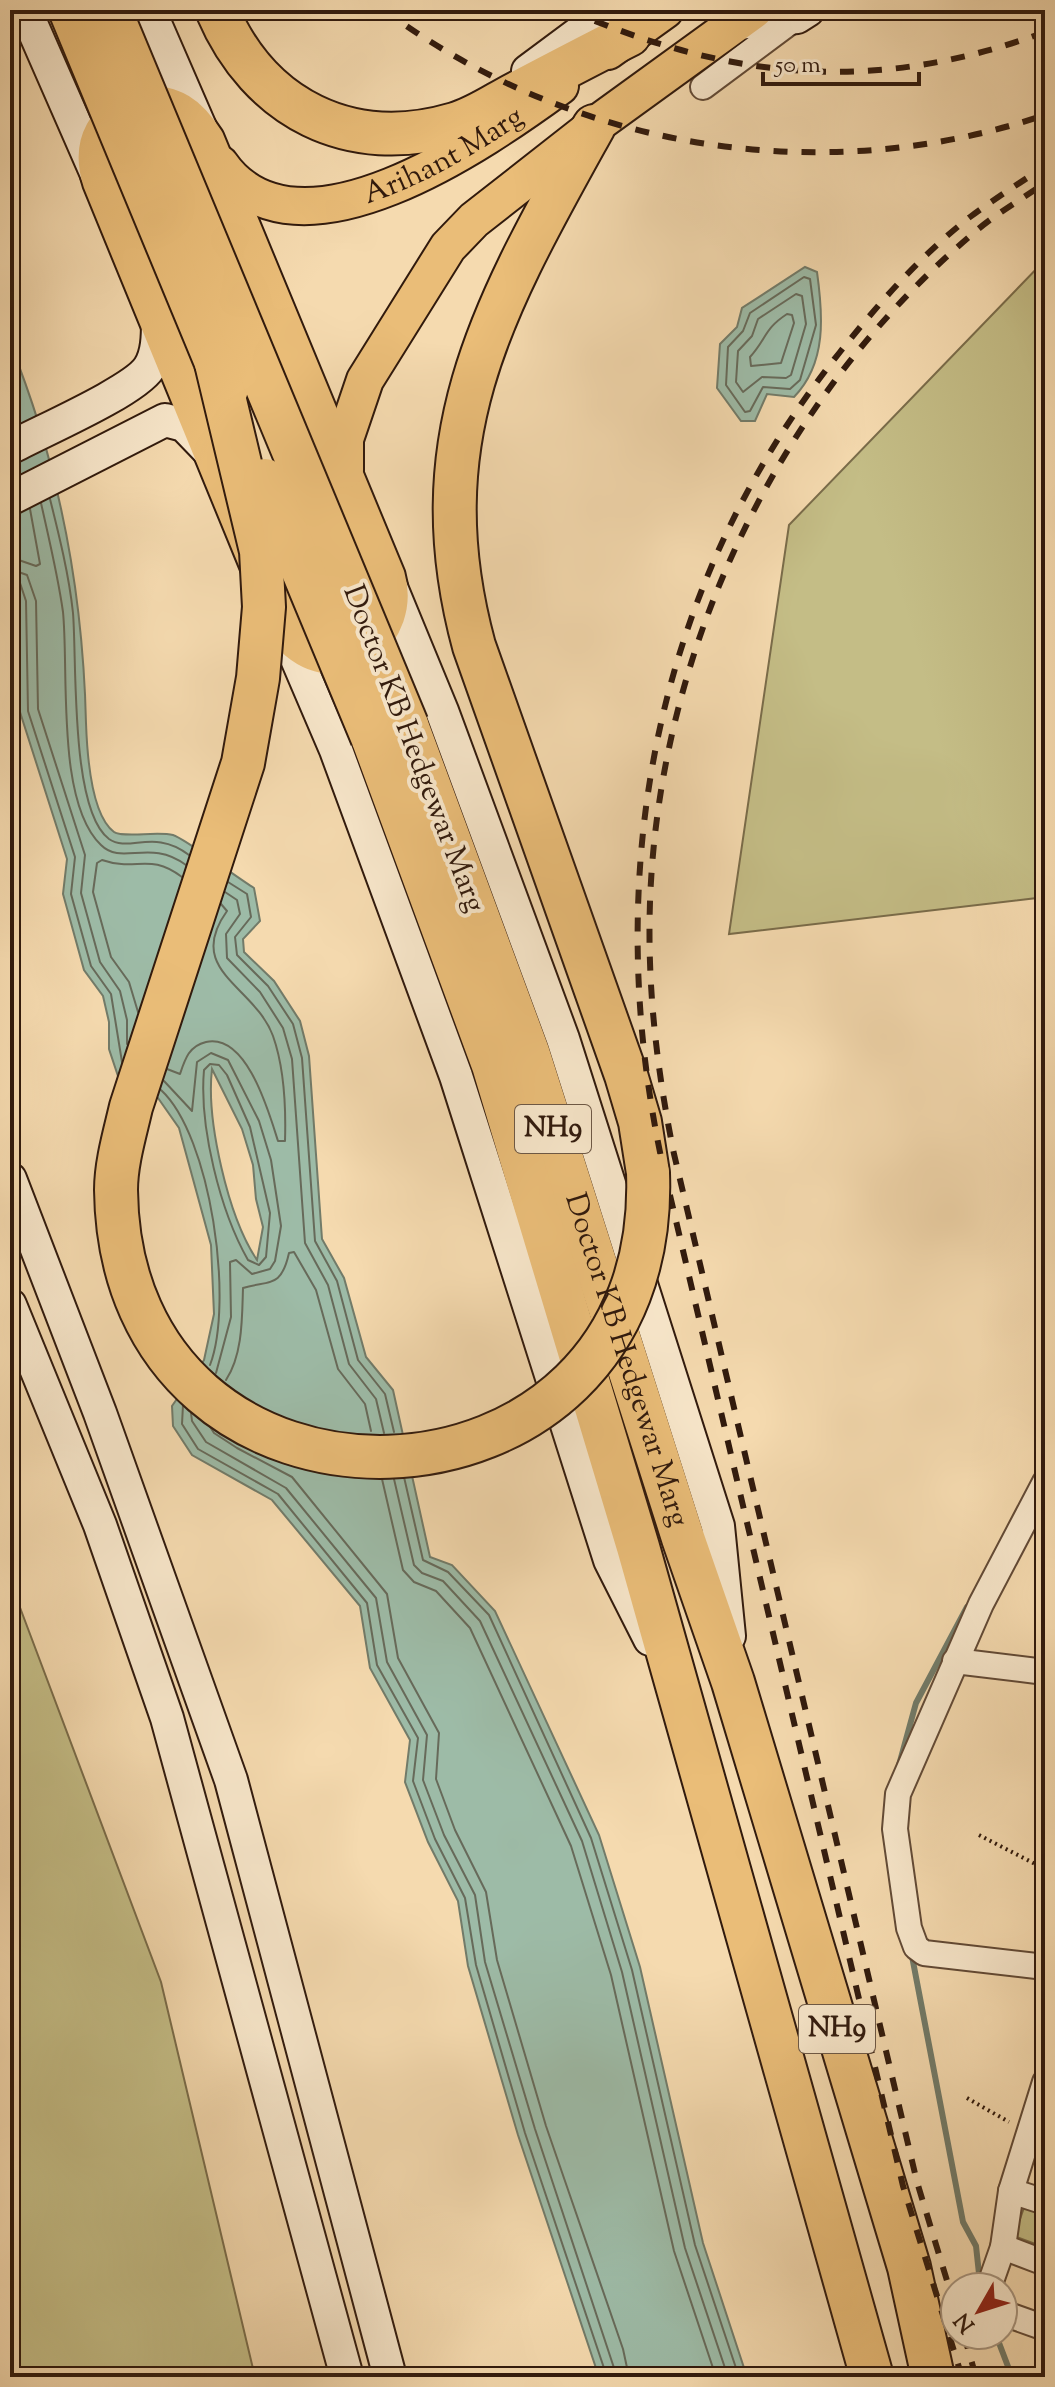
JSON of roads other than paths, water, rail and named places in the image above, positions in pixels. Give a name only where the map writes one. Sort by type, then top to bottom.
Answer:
[{"type":"highway","name":"Doctor KB Hedgewar Marg","points":[[70,10],[216,363],[390,731],[638,1547],[872,2377]]},
{"type":"highway","name":"Doctor KB Hedgewar Marg","points":[[110,10],[390,731],[528,1052],[683,1538],[733,1682],[909,2267],[933,2377]]},
{"type":"highway","points":[[217,10],[237,50],[261,82],[321,120],[352,132],[389,135],[458,123],[620,22]]},
{"type":"highway","points":[[216,363],[261,551],[264,607],[258,678],[243,763],[131,1107],[116,1188],[120,1236],[132,1285],[149,1327],[178,1369],[238,1419],[271,1437],[300,1446],[361,1457],[427,1455],[480,1441],[511,1426],[563,1390],[590,1361],[618,1320],[634,1282],[646,1240],[649,1196],[640,1122],[464,608],[453,514],[457,446],[472,381],[498,313],[548,209],[594,126]]},
{"type":"main road","points":[[25,10],[101,182],[336,750],[456,1076],[610,1560],[684,1707]]},
{"type":"main road","points":[[149,10],[442,711],[563,1039],[718,1526],[733,1682]]},
{"type":"main road","name":"Arihant Marg","points":[[208,145],[233,180],[265,200],[302,205],[362,195],[456,158],[491,137],[620,22],[665,10]]},
{"type":"main road","points":[[746,16],[803,14]]},
{"type":"main road","name":"Arihant Marg","points":[[350,489],[343,462],[345,439],[365,380],[448,247],[474,220],[594,126],[746,16]]},
{"type":"main road","points":[[101,182],[94,161],[98,141],[108,123],[123,110],[142,103],[173,107],[195,122],[208,145]]},
{"type":"main road","points":[[131,255],[236,212]]},
{"type":"main road","points":[[10,448],[113,394],[148,370],[158,342],[158,320]]},
{"type":"main road","points":[[10,499],[165,420],[176,422],[193,432],[218,466]]},
{"type":"main road","points":[[218,466],[328,435]]},
{"type":"main road","points":[[279,616],[300,645],[317,653],[353,652],[382,629],[392,594],[387,577]]},
{"type":"main road","points":[[10,1179],[100,1413],[231,1780],[390,2377]]},
{"type":"main road","points":[[10,1305],[100,1525],[167,1718],[347,2377]]},
{"type":"street","points":[[703,87],[803,14]]},
{"type":"street","points":[[1045,1482],[1034,1526],[955,1661],[898,1794],[895,1829],[911,1940],[924,1953],[1045,1967]]},
{"type":"street","points":[[955,1661],[1045,1672]]},
{"type":"street","points":[[995,2271],[1003,2247],[1011,2191],[1035,2134],[1045,2082]]},
{"type":"street","points":[[1011,2191],[1045,2202]]},
{"type":"street","points":[[1003,2247],[1045,2263]]},
{"type":"street","points":[[1019,2319],[1045,2328]]},
{"type":"water","points":[[805,267],[817,272],[821,305],[820,338],[812,369],[794,397],[767,394],[755,421],[741,421],[717,388],[720,344],[737,327],[742,308]]},
{"type":"water","points":[[10,343],[42,435],[65,529],[80,625],[89,765],[100,811],[106,823],[118,834],[173,835],[254,888],[260,921],[243,939],[244,952],[274,981],[300,1021],[309,1056],[322,1239],[344,1278],[366,1357],[393,1390],[430,1557],[452,1565],[495,1611],[599,1835],[640,1967],[703,2243],[747,2377],[599,2377],[518,2135],[468,1966],[458,1901],[428,1842],[405,1782],[410,1740],[370,1668],[360,1606],[272,1500],[192,1455],[173,1426],[172,1406],[204,1360],[214,1314],[211,1245],[179,1128],[158,1098],[119,1079],[109,1049],[109,1022],[103,996],[84,970],[63,894],[67,859],[20,712],[18,601],[10,575]],"holes":[[[212,1069],[242,1129],[253,1165],[256,1199],[263,1227],[257,1260],[246,1242],[221,1168],[212,1114]]]},
{"type":"waterway","points":[[1036,1478],[1045,1462]]},
{"type":"waterway","points":[[899,1765],[916,1703],[967,1607]]},
{"type":"waterway","points":[[911,1951],[963,2222],[976,2246],[979,2271]]},
{"type":"waterway","points":[[1002,2351],[1012,2377]]},
{"type":"railway","points":[[384,10],[458,58],[536,96],[617,125],[702,143],[788,152],[874,150],[960,138],[1045,115]]},
{"type":"railway","points":[[569,10],[629,34],[689,52],[747,65],[805,71],[864,71],[923,65],[983,52],[1045,32]]},
{"type":"railway","points":[[962,2377],[903,2186],[661,1157],[644,1050],[638,943],[642,838],[659,734],[686,633],[726,535],[777,441],[869,316],[917,264],[952,232],[1045,166]]},
{"type":"railway","points":[[944,2271],[917,2182],[674,1154],[654,1029],[650,902],[659,807],[677,713],[705,621],[743,532],[789,448],[844,369],[906,296],[976,231],[1045,183]]},
{"type":"railway","points":[[969,2351],[976,2377]]}]
